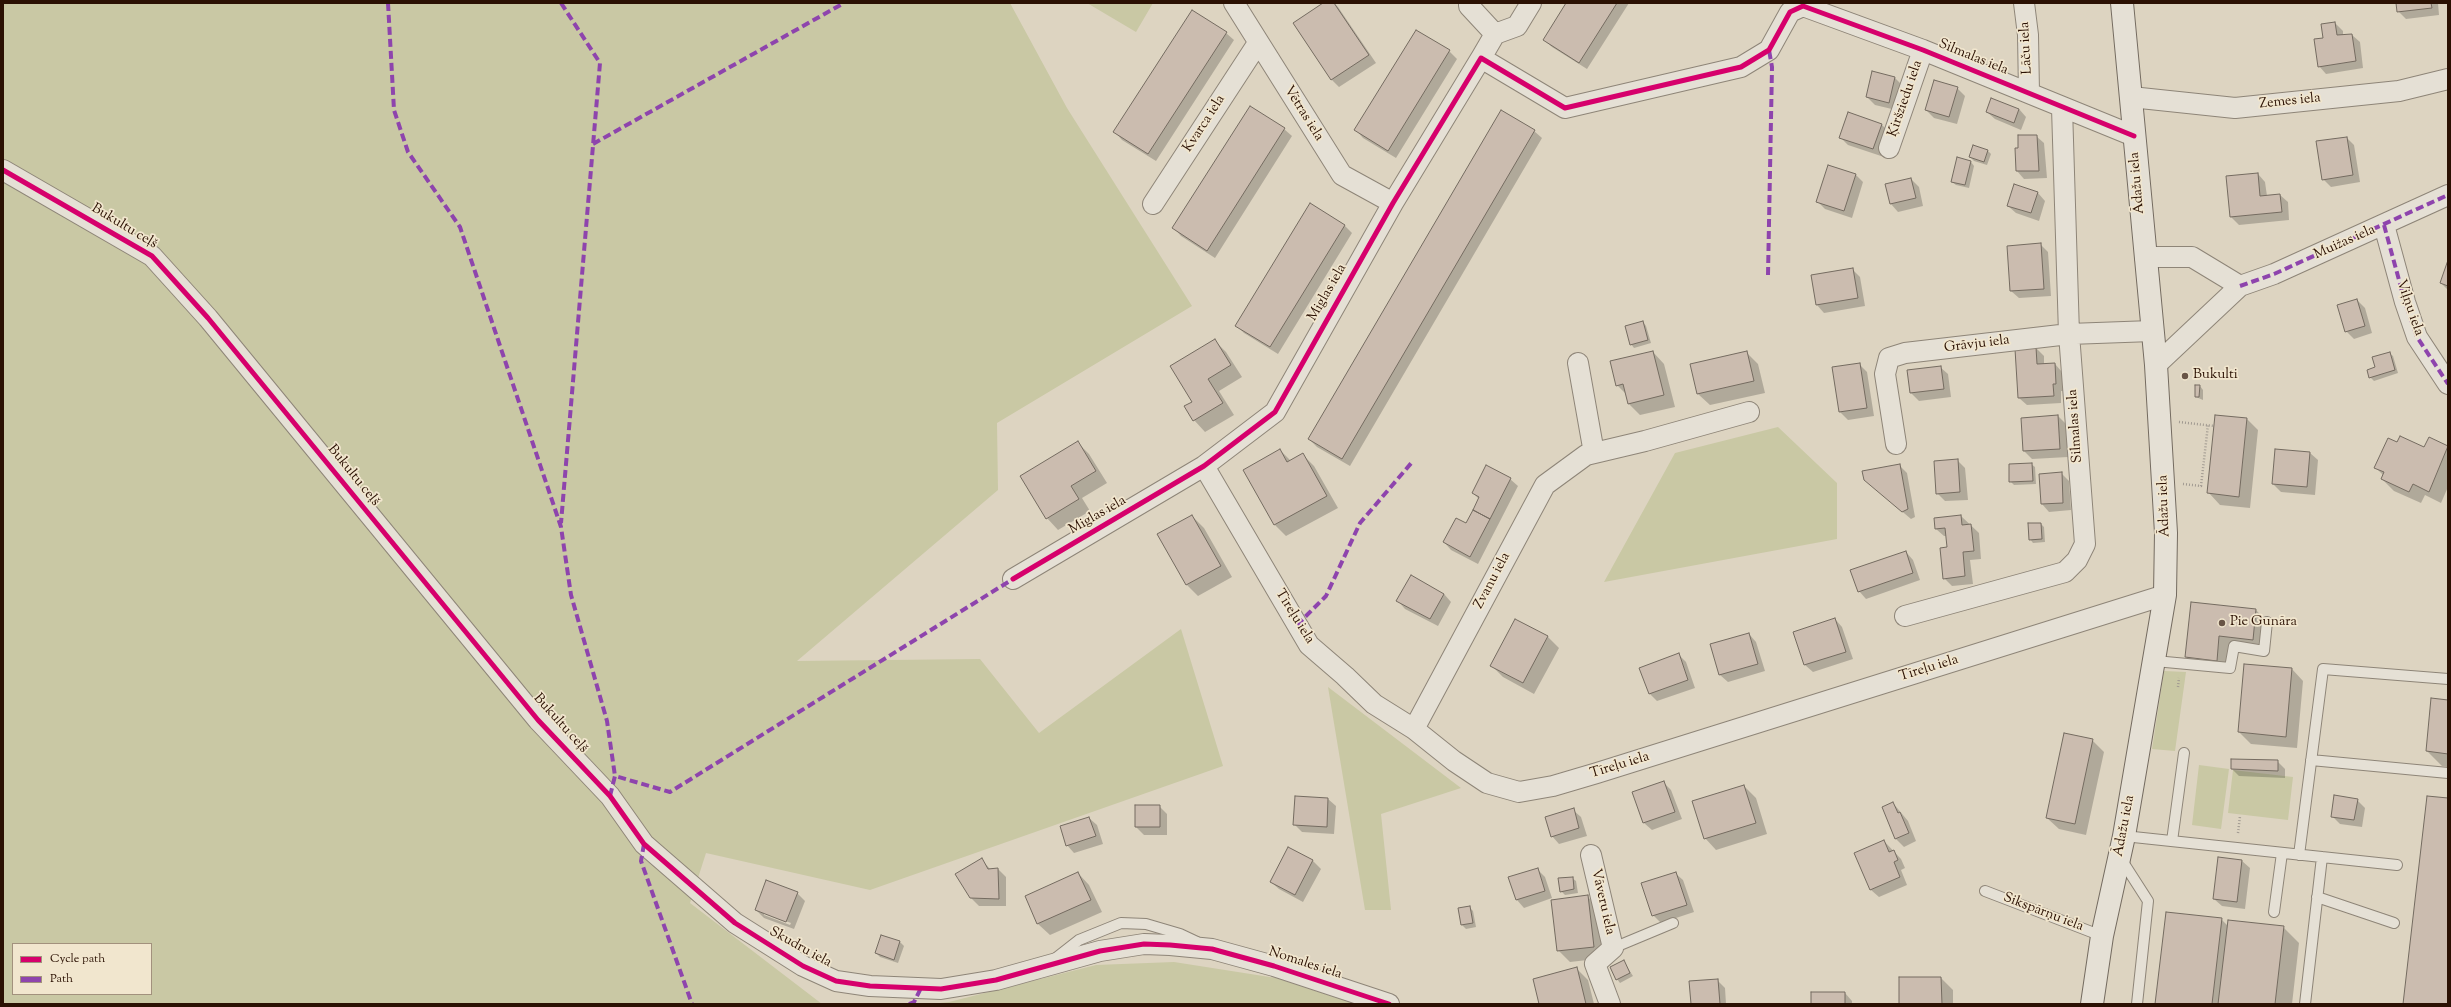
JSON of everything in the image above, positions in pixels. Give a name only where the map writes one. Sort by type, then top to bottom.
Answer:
[{"type":"street","name":"Vētras iela","points":[[1234,3],[1342,175],[1393,203]]},
{"type":"street","points":[[1469,3],[1469,6],[1495,34],[1517,26],[1531,3]]},
{"type":"street","name":"Lāču iela","points":[[2024,3],[2028,36],[2029,93]]},
{"type":"street","name":"Ādažu iela","points":[[2092,1004],[2102,936],[2122,847],[2155,661],[2165,595],[2166,533],[2160,420],[2122,3]]},
{"type":"street","name":"Silmalas iela","points":[[1481,58],[1565,108],[1741,67],[1769,50],[1790,12],[1803,6],[1923,50],[2062,108],[2134,136]]},
{"type":"street","name":"Miglas iela","points":[[1013,579],[1204,466],[1275,412],[1393,203],[1495,34]]},
{"type":"street","name":"Kvarca iela","points":[[1153,204],[1258,43]]},
{"type":"street","name":"Ķiršziedu iela","points":[[1889,148],[1923,50]]},
{"type":"street","name":"Zemes iela","points":[[2131,97],[2235,108],[2399,91],[2448,80]]},
{"type":"street","name":"Silmalas iela","points":[[1905,616],[2064,572],[2077,560],[2085,544],[2069,334],[2062,108]]},
{"type":"street","name":"Bukultu ceļš","points":[[3,170],[152,256],[208,318],[538,720],[610,796],[644,844]]},
{"type":"street","name":"Muižas iela","points":[[2156,365],[2240,286],[2274,274],[2448,195]]},
{"type":"street","name":"Viļņu iela","points":[[2384,225],[2405,302],[2417,337],[2448,384]]},
{"type":"street","points":[[2145,257],[2192,258],[2240,286]]},
{"type":"street","name":"Grāvju iela","points":[[1896,444],[1886,374],[1889,358],[1905,353],[2069,334],[2152,330]]},
{"type":"street","points":[[1578,363],[1594,453]]},
{"type":"street","name":"Zvanu iela","points":[[1414,729],[1545,485],[1586,455],[1749,412]]},
{"type":"street","name":"Tīreļu iela","points":[[1204,466],[1309,645],[1345,676],[1374,704],[1414,729],[1454,761],[1487,783],[1519,792],[1553,786],[2165,595]]},
{"type":"street","name":"Skudru iela","points":[[644,844],[735,924],[803,966],[836,981],[870,986],[941,989],[996,980],[1048,964]]},
{"type":"street","name":"Vāveru iela","points":[[1591,855],[1613,948]]},
{"type":"street","name":"Nomales iela","points":[[1048,964],[1100,950],[1144,944],[1212,949],[1274,966],[1390,1004]]},
{"type":"street","points":[[1610,1004],[1595,964],[1613,948]]},
{"type":"lane","points":[[2155,661],[2230,668],[2234,646],[2264,651],[2267,622]]},
{"type":"lane","points":[[2299,855],[2323,668],[2448,679]]},
{"type":"lane","points":[[2172,841],[2184,753]]},
{"type":"lane","points":[[2311,760],[2448,773]]},
{"type":"lane","points":[[2137,1004],[2148,901],[2122,847],[2172,841],[2397,865]]},
{"type":"lane","points":[[2274,912],[2282,853]]},
{"type":"lane","points":[[2306,1004],[2322,857]]},
{"type":"lane","name":"Sikspārņu iela","points":[[1985,891],[2102,936]]},
{"type":"lane","points":[[2317,897],[2394,923]]},
{"type":"lane","points":[[1613,948],[1673,924]]},
{"type":"path","points":[[2160,420],[2214,426]]},
{"type":"path","points":[[2164,482],[2201,486],[2208,425]]},
{"type":"green space","points":[[3,3],[1010,3],[1067,108],[1192,306],[997,423],[998,490],[797,661],[980,659],[1039,733],[1181,629],[1223,766],[870,890],[706,853],[690,903],[822,1004],[3,1004]]},
{"type":"green space","points":[[1087,3],[1153,3],[1136,32]]},
{"type":"green space","points":[[1778,427],[1837,483],[1837,539],[1604,582],[1675,453]]},
{"type":"green space","points":[[2164,671],[2186,672],[2175,751],[2152,749]]},
{"type":"green space","points":[[1328,687],[1461,788],[1381,814],[1391,910],[1365,910]]},
{"type":"green space","points":[[2199,765],[2229,769],[2221,829],[2192,825]]},
{"type":"green space","points":[[2233,770],[2293,777],[2288,820],[2228,813]]},
{"type":"green space","points":[[1174,962],[1276,978],[1355,1004],[931,1004],[949,1002],[1096,965]]},
{"type":"building","points":[[1323,3],[1334,3],[1369,55],[1331,80],[1293,23]]},
{"type":"building","points":[[1566,3],[1617,3],[1579,63],[1543,40]]},
{"type":"building","points":[[2396,3],[2431,3],[2432,8],[2397,12]]},
{"type":"building","points":[[1192,10],[1227,32],[1148,154],[1113,132]]},
{"type":"building","points":[[2335,22],[2337,35],[2352,34],[2356,61],[2318,67],[2314,39],[2323,38],[2321,24]]},
{"type":"building","points":[[1416,30],[1450,50],[1388,151],[1354,130]]},
{"type":"building","points":[[1872,71],[1895,77],[1889,103],[1866,97]]},
{"type":"building","points":[[1934,80],[1958,87],[1949,117],[1925,110]]},
{"type":"building","points":[[1991,98],[2019,109],[2014,123],[1986,112]]},
{"type":"building","points":[[1250,106],[1285,128],[1207,251],[1172,228]]},
{"type":"building","points":[[1501,110],[1535,130],[1342,459],[1308,439]]},
{"type":"building","points":[[1848,112],[1882,124],[1873,149],[1839,138]]},
{"type":"building","points":[[2018,135],[2037,135],[2039,171],[2016,171],[2015,148],[2018,148]]},
{"type":"building","points":[[2347,137],[2353,175],[2322,180],[2316,141]]},
{"type":"building","points":[[1973,145],[1988,150],[1984,162],[1969,157]]},
{"type":"building","points":[[1957,157],[1971,161],[1965,185],[1951,182]]},
{"type":"building","points":[[1828,165],[1856,174],[1844,211],[1816,202]]},
{"type":"building","points":[[2258,173],[2260,196],[2280,194],[2282,212],[2230,217],[2226,176]]},
{"type":"building","points":[[1911,178],[1916,198],[1890,204],[1885,184]]},
{"type":"building","points":[[2014,184],[2038,192],[2031,213],[2007,206]]},
{"type":"building","points":[[1310,203],[1345,225],[1270,347],[1235,326]]},
{"type":"building","points":[[2041,243],[2044,289],[2010,291],[2007,246]]},
{"type":"building","points":[[2448,260],[2448,286],[2440,283]]},
{"type":"building","points":[[1853,268],[1858,298],[1816,305],[1811,275]]},
{"type":"building","points":[[2357,299],[2365,326],[2345,332],[2337,305]]},
{"type":"building","points":[[1643,321],[1648,340],[1630,345],[1625,326]]},
{"type":"building","points":[[1215,339],[1231,365],[1208,379],[1223,403],[1193,421],[1184,406],[1192,402],[1170,366]]},
{"type":"building","points":[[2036,347],[2037,364],[2055,363],[2056,384],[2053,384],[2054,396],[2018,398],[2015,349]]},
{"type":"building","points":[[1653,351],[1664,395],[1628,404],[1623,384],[1616,386],[1610,361]]},
{"type":"building","points":[[1747,351],[1754,381],[1697,394],[1690,364]]},
{"type":"building","points":[[2390,352],[2395,370],[2369,378],[2367,370],[2375,367],[2372,357]]},
{"type":"building","points":[[1860,363],[1867,408],[1839,412],[1832,367]]},
{"type":"building","points":[[1941,366],[1944,389],[1910,393],[1907,370]]},
{"type":"building","points":[[2195,385],[2200,385],[2199,397],[2195,397]]},
{"type":"building","points":[[2058,415],[2060,449],[2023,451],[2021,418]]},
{"type":"building","points":[[2215,415],[2247,418],[2239,497],[2207,493]]},
{"type":"building","points":[[2400,436],[2424,447],[2429,437],[2448,446],[2429,492],[2413,484],[2409,492],[2381,479],[2384,472],[2374,468],[2388,438],[2397,442]]},
{"type":"building","points":[[1078,441],[1096,471],[1071,486],[1079,499],[1046,519],[1020,476]]},
{"type":"building","points":[[1280,449],[1287,462],[1303,453],[1327,496],[1274,525],[1243,470]]},
{"type":"building","points":[[2275,449],[2310,452],[2307,487],[2272,484]]},
{"type":"building","points":[[1958,459],[1960,492],[1936,494],[1934,461]]},
{"type":"building","points":[[2032,463],[2033,481],[2009,482],[2009,464]]},
{"type":"building","points":[[1900,464],[1908,509],[1902,512],[1864,480],[1862,471]]},
{"type":"building","points":[[1486,465],[1511,478],[1490,519],[1473,510],[1479,497],[1472,493]]},
{"type":"building","points":[[2062,472],[2063,503],[2041,504],[2039,474]]},
{"type":"building","points":[[1473,510],[1490,519],[1470,557],[1443,542],[1456,518],[1466,523]]},
{"type":"building","points":[[1192,515],[1221,566],[1186,585],[1157,534]]},
{"type":"building","points":[[1961,515],[1962,525],[1971,524],[1974,551],[1963,552],[1965,576],[1943,579],[1940,548],[1947,547],[1945,528],[1935,529],[1934,518]]},
{"type":"building","points":[[2028,523],[2041,523],[2042,539],[2029,540]]},
{"type":"building","points":[[1906,551],[1913,573],[1858,592],[1850,570]]},
{"type":"building","points":[[1411,575],[1444,594],[1430,619],[1396,601]]},
{"type":"building","name":"Pie Gunāra","points":[[2191,602],[2256,609],[2253,640],[2219,636],[2217,661],[2185,657]]},
{"type":"building","points":[[1835,618],[1846,652],[1804,665],[1793,632]]},
{"type":"building","points":[[1515,619],[1548,636],[1523,683],[1490,666]]},
{"type":"building","points":[[1749,633],[1758,664],[1719,675],[1710,644]]},
{"type":"building","points":[[1679,653],[1688,680],[1649,694],[1639,668]]},
{"type":"building","points":[[2244,664],[2292,668],[2286,737],[2238,732]]},
{"type":"building","points":[[2431,698],[2448,700],[2448,754],[2426,751]]},
{"type":"building","points":[[2064,733],[2093,739],[2075,824],[2046,818]]},
{"type":"building","points":[[2231,759],[2278,760],[2278,771],[2231,769]]},
{"type":"building","points":[[1664,781],[1675,812],[1643,823],[1632,792]]},
{"type":"building","points":[[1744,785],[1756,823],[1704,839],[1692,801]]},
{"type":"building","points":[[2334,795],[2358,799],[2354,820],[2331,817]]},
{"type":"building","points":[[1295,796],[1328,798],[1327,827],[1293,825]]},
{"type":"building","points":[[2427,796],[2448,798],[2448,1004],[2403,1004]]},
{"type":"building","points":[[1893,802],[1898,813],[1900,812],[1909,833],[1895,839],[1882,807]]},
{"type":"building","points":[[1135,805],[1160,805],[1160,827],[1135,827]]},
{"type":"building","points":[[1574,808],[1579,828],[1551,837],[1545,817]]},
{"type":"building","points":[[1089,817],[1096,836],[1066,846],[1060,826]]},
{"type":"building","points":[[1884,840],[1889,852],[1894,850],[1898,860],[1894,862],[1900,877],[1870,890],[1854,853]]},
{"type":"building","points":[[1288,847],[1313,860],[1295,895],[1270,882]]},
{"type":"building","points":[[2218,857],[2242,860],[2237,902],[2213,899]]},
{"type":"building","points":[[982,858],[988,869],[998,868],[999,899],[970,898],[955,874]]},
{"type":"building","points":[[1538,868],[1545,891],[1516,900],[1508,877]]},
{"type":"building","points":[[1078,872],[1091,900],[1037,924],[1025,896]]},
{"type":"building","points":[[1676,872],[1687,905],[1652,916],[1641,883]]},
{"type":"building","points":[[1573,877],[1574,889],[1560,892],[1558,878]]},
{"type":"building","points":[[766,880],[798,892],[786,922],[755,910]]},
{"type":"building","points":[[1588,895],[1594,947],[1557,951],[1551,900]]},
{"type":"building","points":[[1470,906],[1473,923],[1461,925],[1458,908]]},
{"type":"building","points":[[2166,912],[2222,918],[2212,1004],[2155,1004]]},
{"type":"building","points":[[2228,920],[2284,926],[2275,1004],[2218,1004]]},
{"type":"building","points":[[881,935],[900,941],[894,960],[875,953]]},
{"type":"building","points":[[1624,960],[1630,973],[1616,980],[1610,967]]},
{"type":"building","points":[[1577,967],[1586,1004],[1539,1004],[1533,979]]},
{"type":"building","points":[[1899,977],[1941,977],[1942,1004],[1899,1004]]},
{"type":"building","points":[[1718,979],[1720,1004],[1691,1004],[1689,981]]},
{"type":"building","points":[[1811,992],[1845,992],[1845,1004],[1811,1004]]},
{"type":"marked path","points":[[388,3],[394,110],[408,152],[460,227],[561,527],[571,595],[607,721],[615,776]]},
{"type":"marked path","points":[[561,3],[600,63],[561,523]]},
{"type":"marked path","points":[[593,144],[844,3]]},
{"type":"marked path","points":[[1768,275],[1772,67],[1769,50]]},
{"type":"marked path","points":[[2240,286],[2274,274],[2448,195]]},
{"type":"marked path","points":[[2384,225],[2405,302],[2417,337],[2448,384]]},
{"type":"marked path","points":[[1297,625],[1326,596],[1360,523],[1413,461]]},
{"type":"marked path","points":[[610,796],[615,776],[670,792],[1013,579]]},
{"type":"marked path","points":[[644,844],[641,861],[692,1004]]},
{"type":"marked path","points":[[909,1004],[914,1002],[921,988]]},
{"type":"cycle path","points":[[1013,579],[1204,466],[1275,412],[1393,203],[1481,58],[1565,108],[1741,67],[1769,50],[1790,12],[1803,6],[1923,50],[2134,136]]},
{"type":"cycle path","points":[[3,170],[152,256],[208,318],[538,720],[610,796],[644,844],[735,923],[803,966],[836,981],[870,986],[941,989],[996,980],[1100,951],[1144,944],[1170,945],[1212,949],[1274,966],[1389,1004]]},
{"type":"place","name":"Bukulti","points":[[2185,376]]},
{"type":"place","name":"Pie Gunāra","points":[[2222,623]]}]
